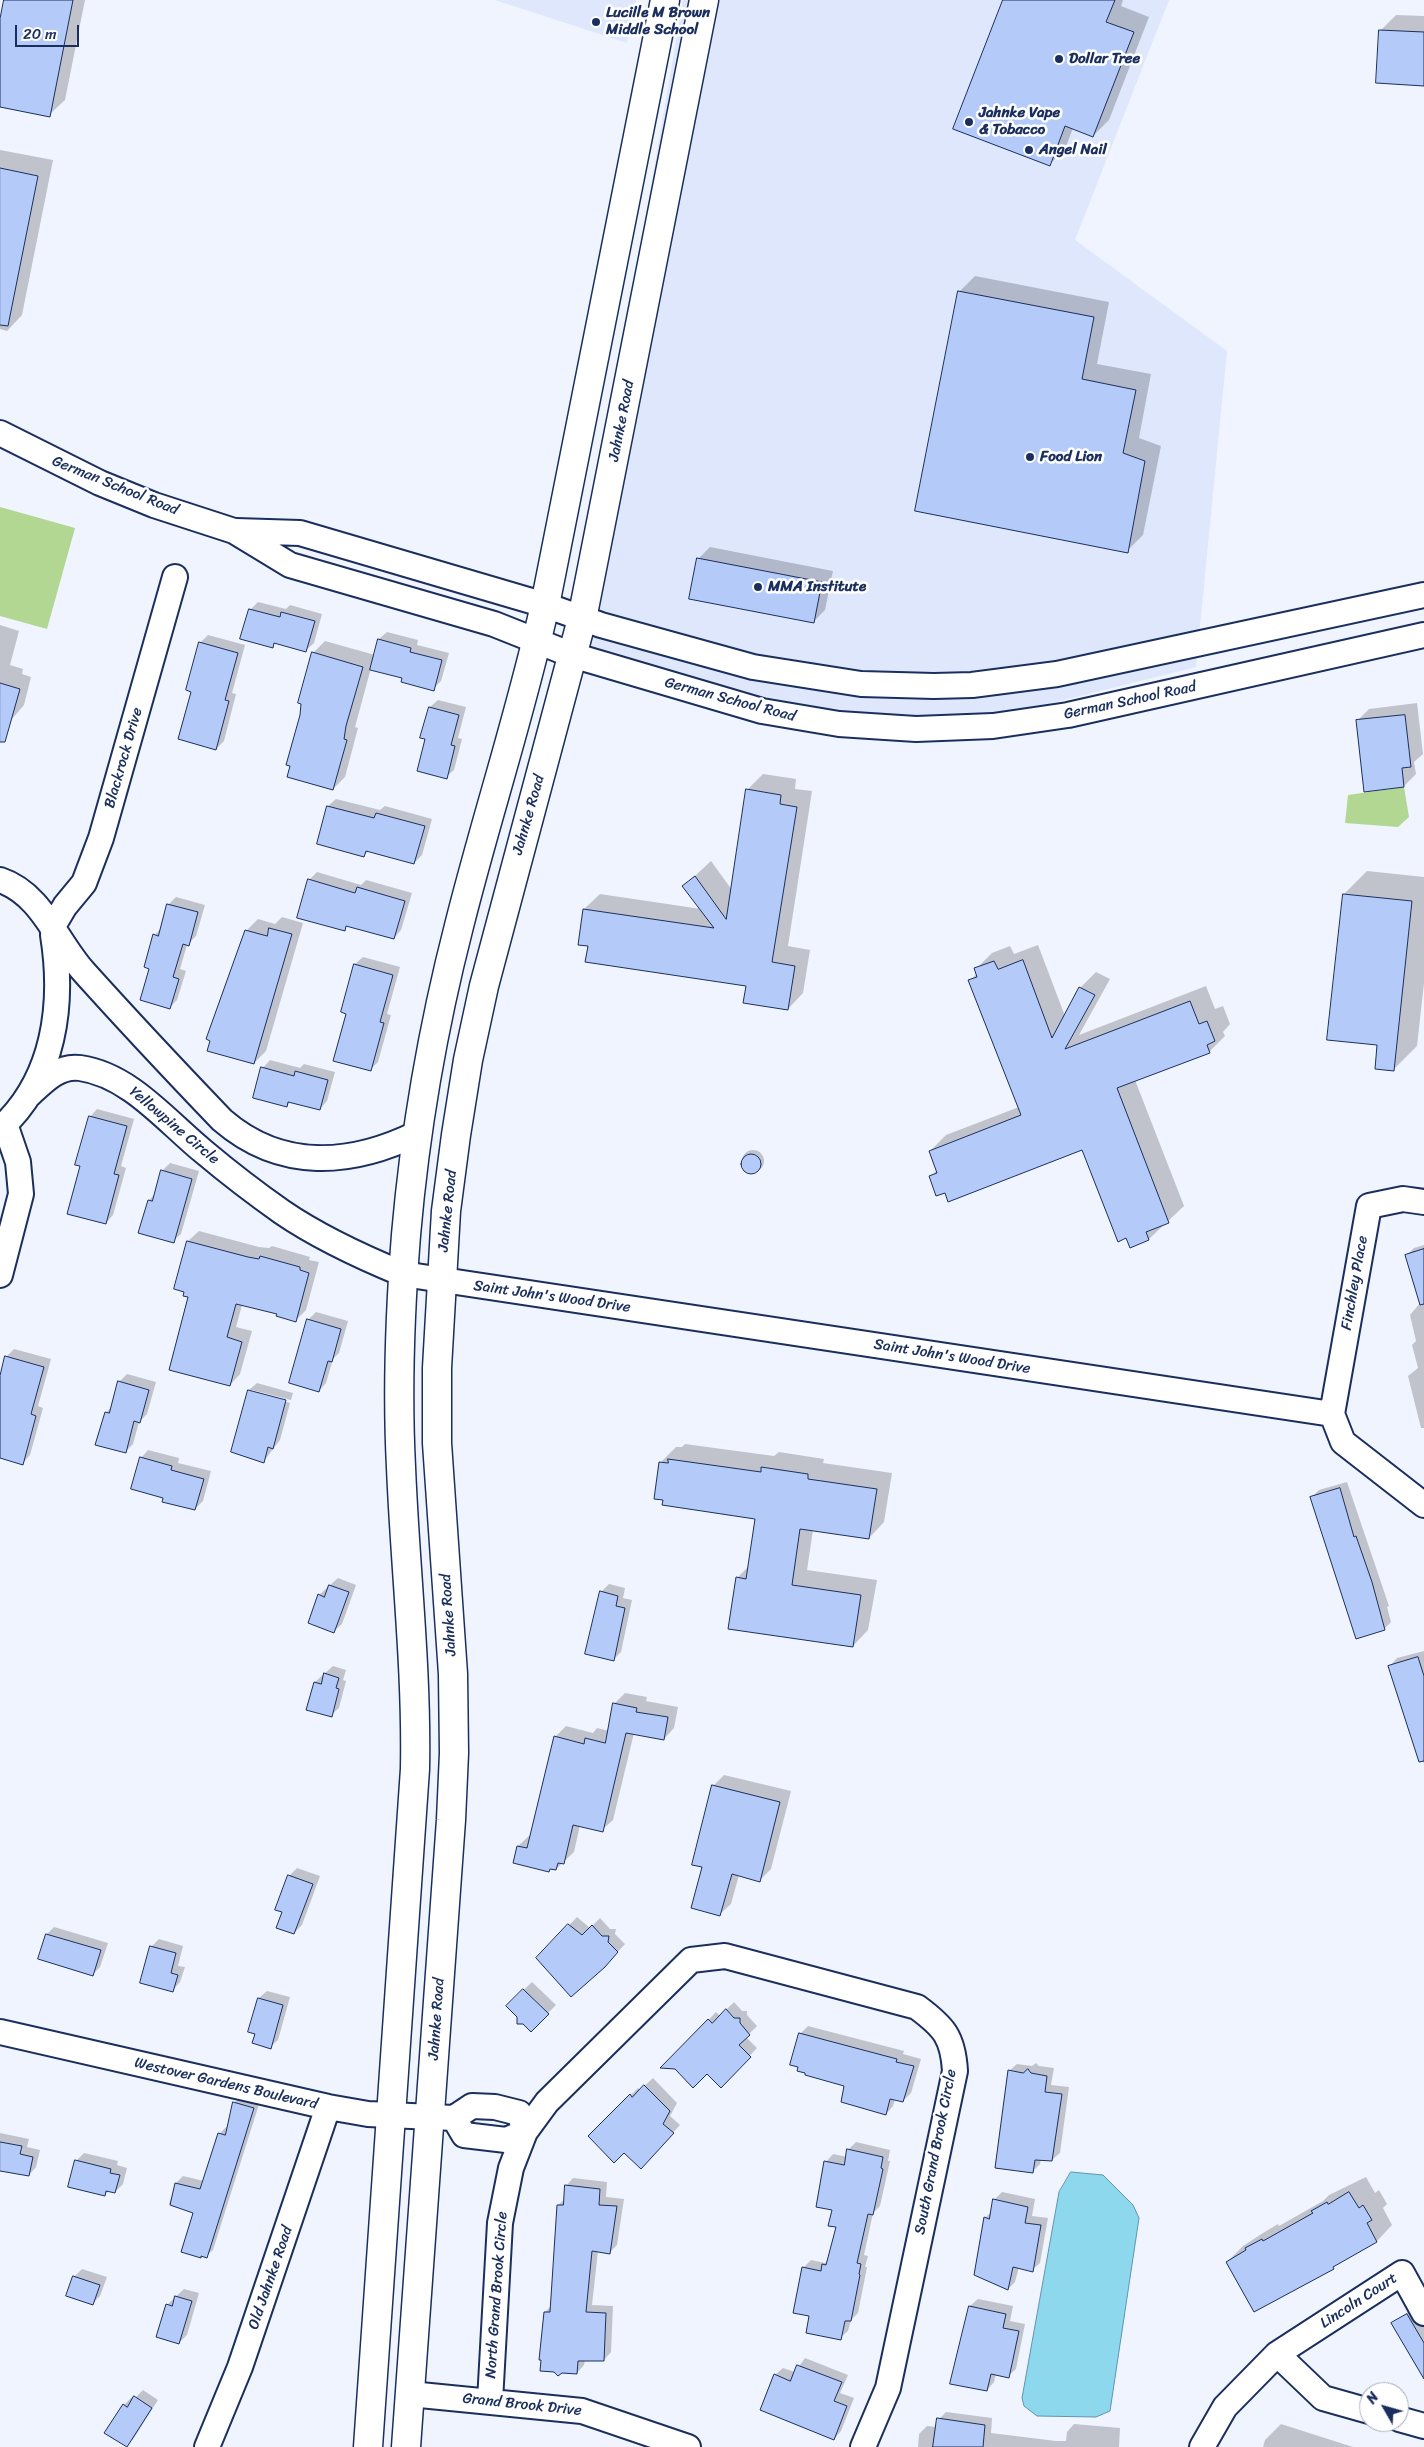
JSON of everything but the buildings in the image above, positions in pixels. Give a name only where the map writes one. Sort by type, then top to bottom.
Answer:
[{"type":"main road","points":[[368,2447],[412,1826],[416,1732],[401,1466],[399,1393],[403,1274],[418,1134],[433,1042],[448,970],[537,641],[545,605],[665,0]]},
{"type":"main road","name":"Jahnke Road","points":[[406,2447],[410,2394],[442,2118],[454,1753],[453,1674],[438,1443],[437,1356],[446,1211],[456,1135],[480,1005],[514,867],[582,619],[704,0]]},
{"type":"street","name":"German School Road","points":[[0,433],[100,483],[154,505],[234,531],[290,565],[494,624],[572,656],[762,711],[800,718],[876,727],[954,728],[993,726],[1068,715],[1424,635]]},
{"type":"street","name":"German School Road","points":[[234,531],[300,533],[545,605],[582,619],[753,667],[858,684],[934,686],[1001,682],[1057,674],[1424,595]]},
{"type":"street","name":"Blackrock Drive","points":[[52,928],[65,906],[84,883],[101,838],[176,577]]},
{"type":"street","name":"Yellowpine Circle","points":[[0,880],[29,897],[83,971],[222,1120],[256,1144],[283,1154],[312,1159],[343,1156],[373,1149],[418,1134]]},
{"type":"street","name":"Yellowpine Circle","points":[[29,1095],[43,1066],[56,1018],[58,970],[52,928]]},
{"type":"street","name":"Yellowpine Circle","points":[[3,1126],[29,1095],[48,1078],[67,1068],[78,1067],[100,1073],[138,1095],[203,1152],[261,1197],[300,1223],[403,1274],[441,1281]]},
{"type":"street","name":"Yellowpine Circle","points":[[222,1120],[234,1155],[261,1197]]},
{"type":"street","points":[[0,1275],[21,1194],[18,1162],[3,1126]]},
{"type":"street","name":"Finchley Place","points":[[1332,1414],[1369,1206],[1403,1199],[1424,1202]]},
{"type":"street","name":"Saint John's Wood Drive","points":[[441,1281],[1332,1414]]},
{"type":"street","points":[[1332,1414],[1343,1442],[1424,1505]]},
{"type":"street","name":"South Grand Brook Circle","points":[[691,1960],[725,1956],[917,2007],[940,2025],[954,2051],[954,2071],[888,2388],[863,2447]]},
{"type":"street","name":"North Grand Brook Circle","points":[[490,2401],[500,2223],[511,2168],[525,2132],[547,2102],[691,1960]]},
{"type":"street","name":"Westover Gardens Boulevard","points":[[0,2032],[328,2107],[368,2114],[442,2118]]},
{"type":"street","points":[[442,2118],[472,2106],[494,2107],[519,2113],[525,2132]]},
{"type":"street","name":"Old Jahnke Road","points":[[207,2447],[240,2368],[328,2107]]},
{"type":"street","name":"Lincoln Court","points":[[1202,2447],[1225,2407],[1278,2354],[1402,2273],[1424,2313]]},
{"type":"street","points":[[1278,2354],[1323,2398],[1359,2408]]},
{"type":"street","name":"Grand Brook Drive","points":[[410,2394],[582,2411],[688,2447]]},
{"type":"street","points":[[1409,2422],[1424,2426]]},
{"type":"shaded area","name":"Lucille M Brown Middle School","points":[[495,0],[636,0],[627,43]]},
{"type":"shaded area","points":[[683,0],[1169,0],[1075,240],[1227,351],[1196,667],[948,729],[813,724],[557,656],[583,583]]},
{"type":"green space","points":[[0,507],[75,528],[47,629],[0,616]]},
{"type":"green space","points":[[1404,787],[1409,817],[1398,827],[1345,823],[1348,795]]},
{"type":"water","points":[[1071,2172],[1103,2175],[1133,2205],[1139,2218],[1110,2411],[1096,2417],[1037,2416],[1024,2406],[1022,2398],[1059,2192]]},
{"type":"place","name":"Lucille M Brown Middle School","points":[[596,22]]},
{"type":"place","name":"Dollar Tree","points":[[1059,59]]},
{"type":"place","name":"Jahnke Vape & Tobacco","points":[[969,122]]},
{"type":"place","name":"Angel Nail","points":[[1029,150]]},
{"type":"place","name":"Food Lion","points":[[1030,457]]},
{"type":"place","name":"MMA Institute","points":[[758,587]]}]
